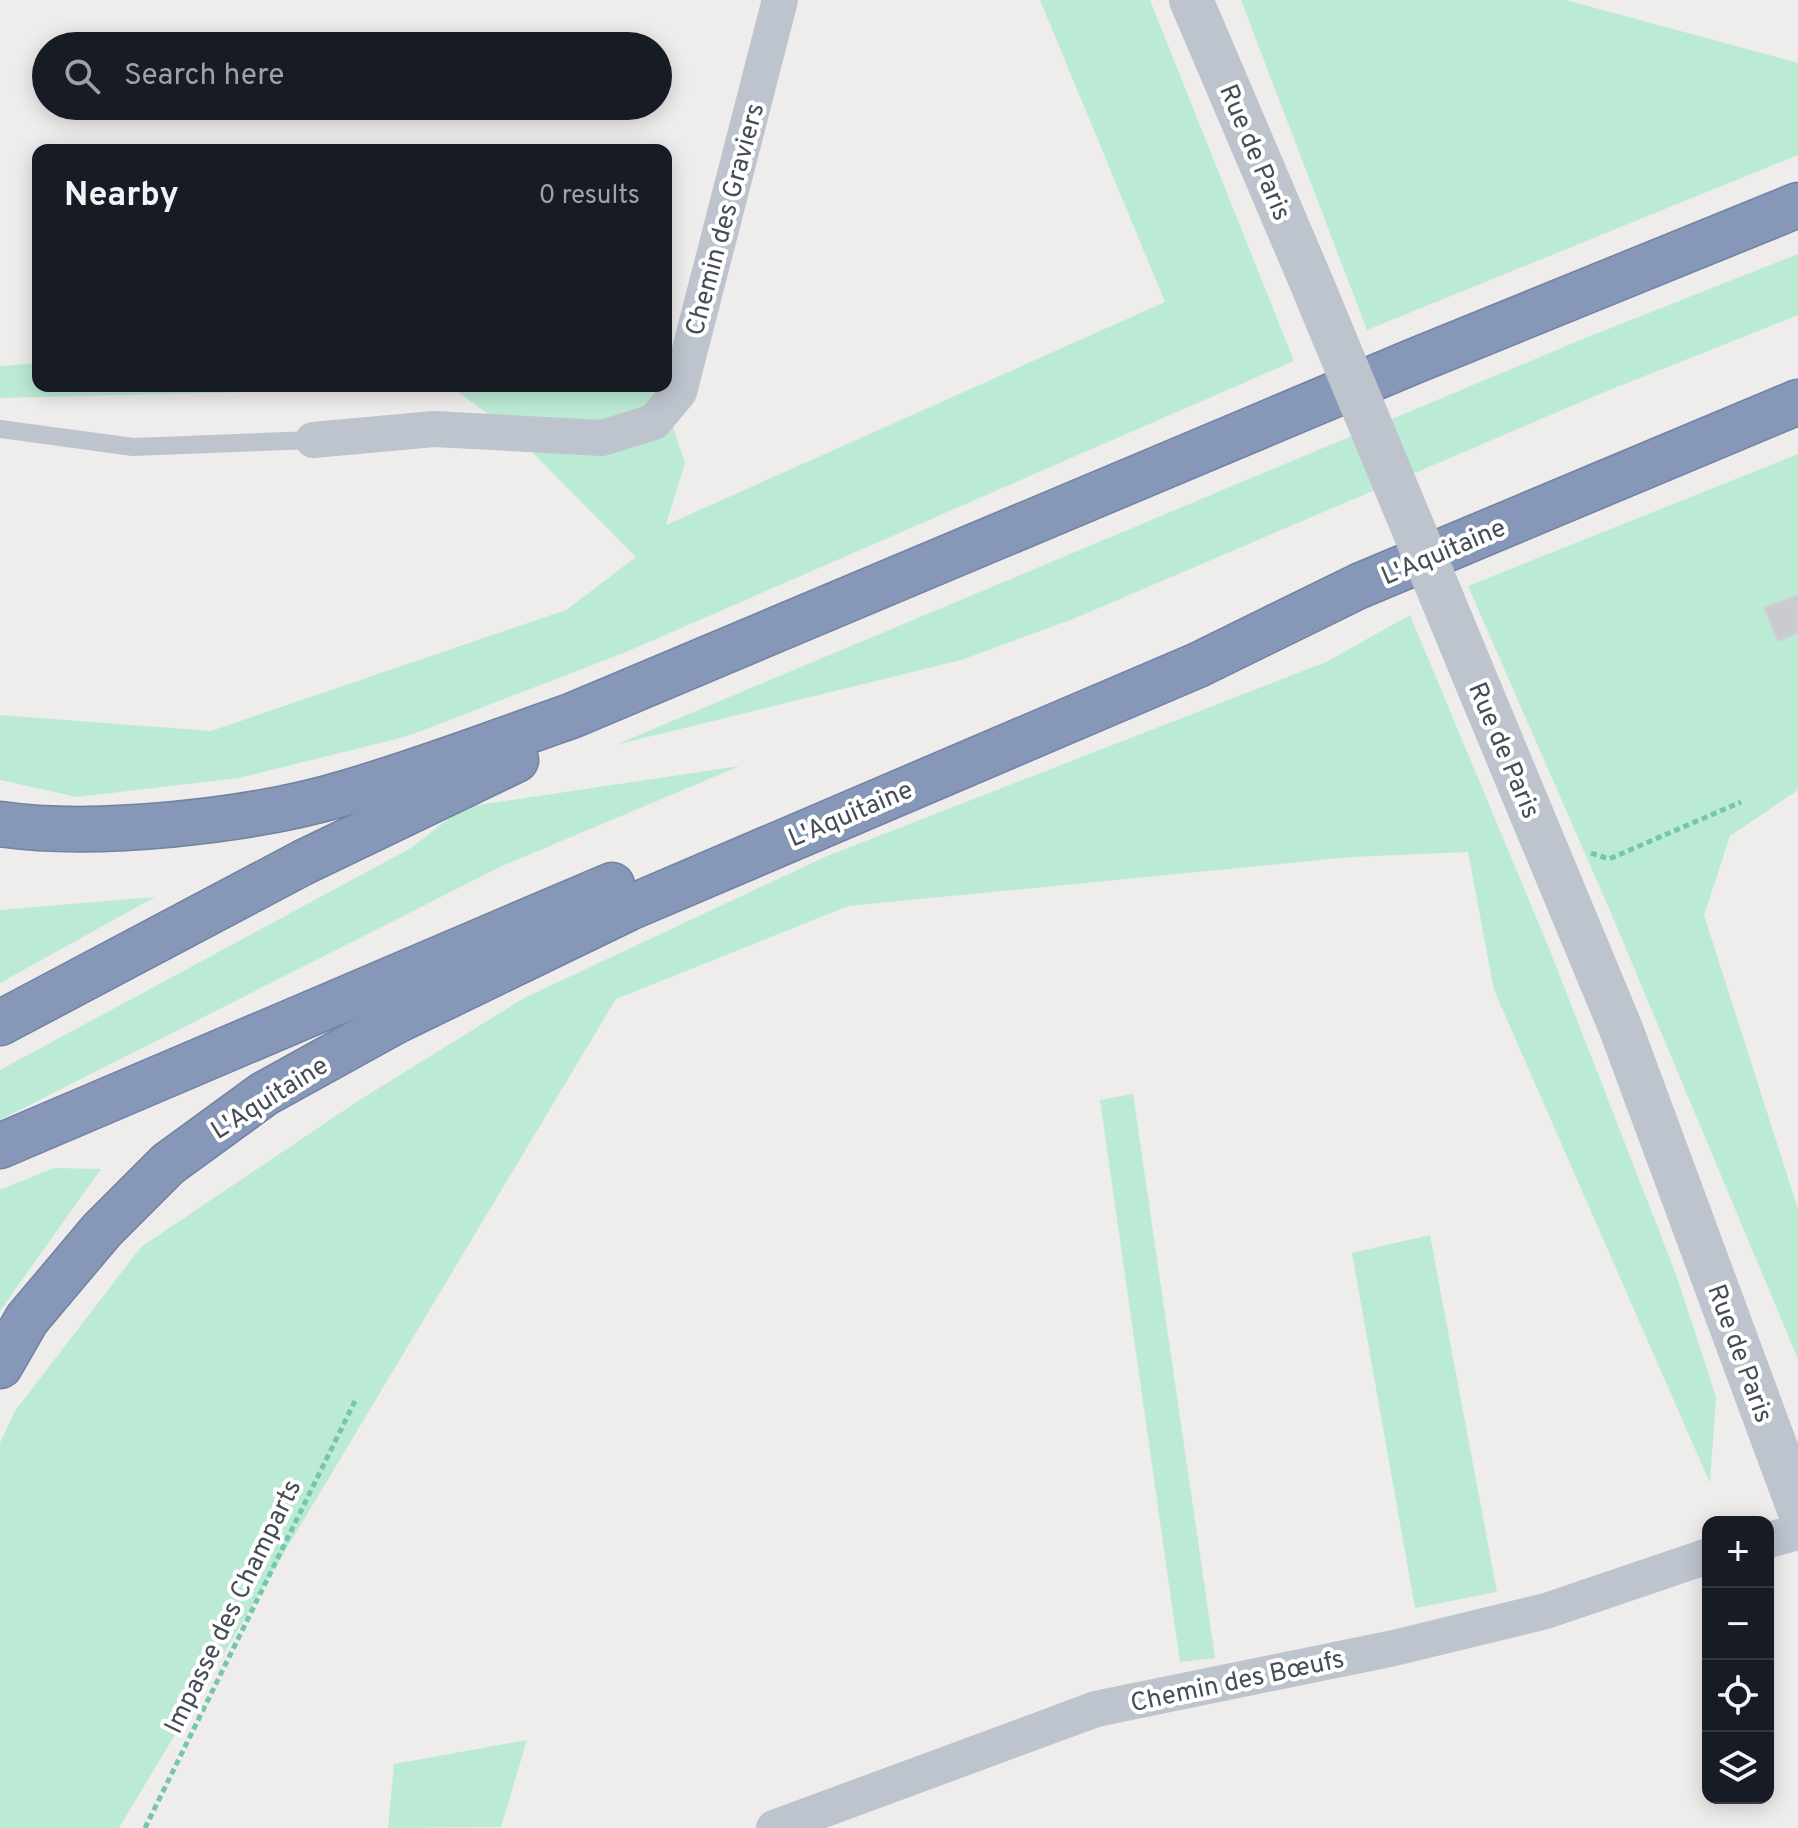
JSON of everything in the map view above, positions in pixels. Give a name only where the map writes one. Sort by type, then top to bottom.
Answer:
[{"type":"highway","points":[[0,824],[126,828],[243,814],[343,794],[571,716],[1398,368],[1798,205]]},
{"type":"highway","name":"L'Aquitaine","points":[[0,1366],[27,1319],[102,1230],[168,1164],[264,1094],[398,1020],[629,908],[1198,665],[1359,586],[1798,402]]},
{"type":"highway","points":[[0,1146],[1257,607],[1359,586]]},
{"type":"highway","points":[[0,1023],[304,862],[511,763],[571,716]]},
{"type":"street","name":"Chemin des Graviers","points":[[313,440],[434,429],[602,438],[654,422],[679,392],[780,0]]},
{"type":"street","name":"Rue de Paris","points":[[1191,0],[1621,1029],[1798,1507]]},
{"type":"street","points":[[1774,1538],[1798,1532]]},
{"type":"street","name":"Chemin des Bœufs","points":[[774,1828],[1096,1709],[1394,1648],[1546,1611],[1702,1558]]},
{"type":"lane","points":[[0,429],[133,447],[313,440]]},
{"type":"path","points":[[1543,840],[1609,859],[1741,802]]},
{"type":"path","name":"Impasse des Champarts","points":[[145,1828],[355,1401]]},
{"type":"green space","points":[[1040,0],[1150,0],[1294,361],[626,652],[408,736],[239,778],[77,797],[0,780],[0,715],[211,731],[566,610],[636,557],[514,434],[459,392],[661,392],[685,463],[666,525],[1165,302]]},
{"type":"green space","points":[[1241,0],[1566,0],[1798,63],[1798,155],[1367,330]]},
{"type":"green space","points":[[1798,254],[1798,315],[1602,393],[1073,619],[961,660],[615,745],[1578,341]]},
{"type":"green space","points":[[32,363],[32,392],[247,392],[0,398],[0,366]]},
{"type":"green space","points":[[1798,454],[1798,790],[1730,836],[1704,915],[1798,1209],[1798,1359],[1611,913],[1468,586]]},
{"type":"green space","points":[[1410,615],[1551,953],[1677,1277],[1716,1397],[1710,1483],[1494,990],[1468,852],[1351,857],[848,906],[616,999],[119,1828],[0,1828],[0,1443],[15,1411],[141,1247],[358,1101],[524,998],[827,856],[1326,662]]},
{"type":"green space","points":[[740,766],[502,866],[0,1120],[0,1070],[411,848],[464,807]]},
{"type":"green space","points":[[155,897],[0,983],[0,910]]},
{"type":"green space","points":[[1133,1094],[1215,1658],[1180,1662],[1100,1100]]},
{"type":"green space","points":[[54,1168],[101,1169],[0,1311],[0,1190]]},
{"type":"green space","points":[[1430,1235],[1497,1592],[1415,1608],[1352,1253]]},
{"type":"green space","points":[[527,1740],[501,1827],[388,1828],[394,1764]]},
{"type":"building","points":[[1798,595],[1798,633],[1778,641],[1764,608]]}]
